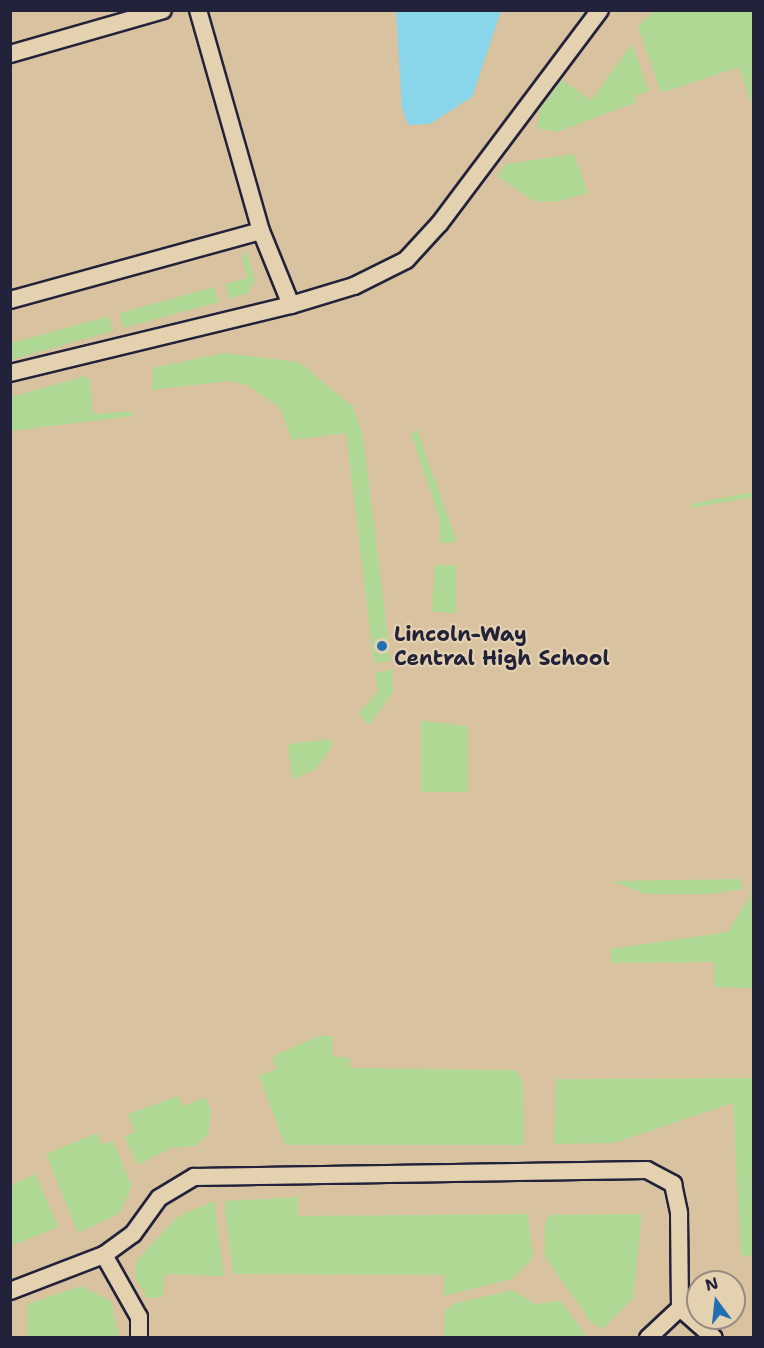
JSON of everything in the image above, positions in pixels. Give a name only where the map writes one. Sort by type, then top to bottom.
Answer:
[{"type":"lane","points":[[10,54],[163,10]]},
{"type":"lane","points":[[198,10],[261,231],[291,305]]},
{"type":"lane","points":[[10,373],[291,305],[354,286],[406,260],[440,223],[600,10]]},
{"type":"lane","points":[[10,300],[261,231]]},
{"type":"lane","points":[[10,1291],[104,1256],[133,1234],[159,1198],[194,1177],[647,1170],[673,1184],[679,1213],[680,1308],[648,1338]]},
{"type":"lane","points":[[104,1256],[139,1317],[139,1338]]},
{"type":"lane","points":[[680,1308],[714,1338]]},
{"type":"shaded area","name":"Lincoln-Way Central High School","points":[[10,11],[753,11],[753,1337],[11,1337]]},
{"type":"green space","points":[[653,11],[753,11],[753,108],[739,67],[661,93],[638,27]]},
{"type":"green space","points":[[632,44],[649,91],[634,96],[637,102],[557,132],[537,128],[540,109],[562,80],[591,100]]},
{"type":"green space","points":[[574,154],[588,193],[556,202],[533,201],[497,176],[506,164]]},
{"type":"green space","points":[[247,252],[255,281],[248,293],[229,299],[225,284],[247,278],[242,256]]},
{"type":"green space","points":[[214,287],[219,302],[123,328],[120,313]]},
{"type":"green space","points":[[109,316],[112,331],[11,360],[11,343]]},
{"type":"green space","points":[[224,353],[299,362],[353,407],[363,436],[391,661],[374,663],[346,433],[292,440],[280,408],[247,385],[229,381],[152,390],[153,368]]},
{"type":"green space","points":[[85,376],[90,379],[93,414],[131,411],[133,416],[11,431],[11,397]]},
{"type":"green space","points":[[417,429],[457,542],[439,543],[440,520],[411,434]]},
{"type":"green space","points":[[753,492],[753,497],[691,508],[690,504]]},
{"type":"green space","points":[[435,565],[456,565],[456,613],[432,612]]},
{"type":"green space","points":[[392,669],[393,692],[369,725],[358,714],[378,691],[375,673]]},
{"type":"green space","points":[[421,721],[468,726],[468,792],[421,792]]},
{"type":"green space","points":[[330,739],[333,744],[315,770],[292,779],[288,744]]},
{"type":"green space","points":[[740,879],[743,889],[712,894],[646,894],[612,881]]},
{"type":"green space","points":[[751,881],[753,988],[714,987],[714,962],[611,963],[611,949],[728,932],[750,896]]},
{"type":"green space","points":[[319,1036],[332,1036],[332,1056],[349,1058],[351,1068],[516,1070],[523,1083],[524,1145],[285,1145],[259,1076],[276,1069],[272,1057]]},
{"type":"green space","points":[[753,1078],[753,1257],[741,1255],[733,1103],[614,1143],[554,1144],[556,1079]]},
{"type":"green space","points":[[178,1096],[183,1106],[206,1097],[211,1111],[209,1133],[196,1146],[171,1148],[138,1165],[124,1137],[135,1132],[128,1114]]},
{"type":"green space","points":[[97,1133],[102,1145],[113,1141],[132,1186],[120,1213],[78,1233],[46,1154]]},
{"type":"green space","points":[[36,1174],[58,1227],[11,1246],[11,1185]]},
{"type":"green space","points":[[298,1197],[298,1216],[528,1214],[533,1258],[512,1279],[444,1296],[444,1275],[233,1274],[224,1201]]},
{"type":"green space","points":[[214,1201],[224,1276],[164,1274],[163,1297],[147,1298],[135,1277],[136,1261],[177,1217]]},
{"type":"green space","points":[[642,1214],[633,1298],[603,1329],[590,1321],[545,1257],[545,1225],[549,1215]]},
{"type":"green space","points":[[81,1286],[111,1301],[119,1337],[27,1337],[27,1304]]},
{"type":"green space","points":[[513,1290],[535,1304],[561,1301],[587,1337],[444,1337],[445,1311],[455,1303]]},
{"type":"water","points":[[396,11],[501,11],[472,97],[430,124],[408,125],[402,108]]},
{"type":"place","name":"Lincoln-Way Central High School","points":[[382,646]]}]
